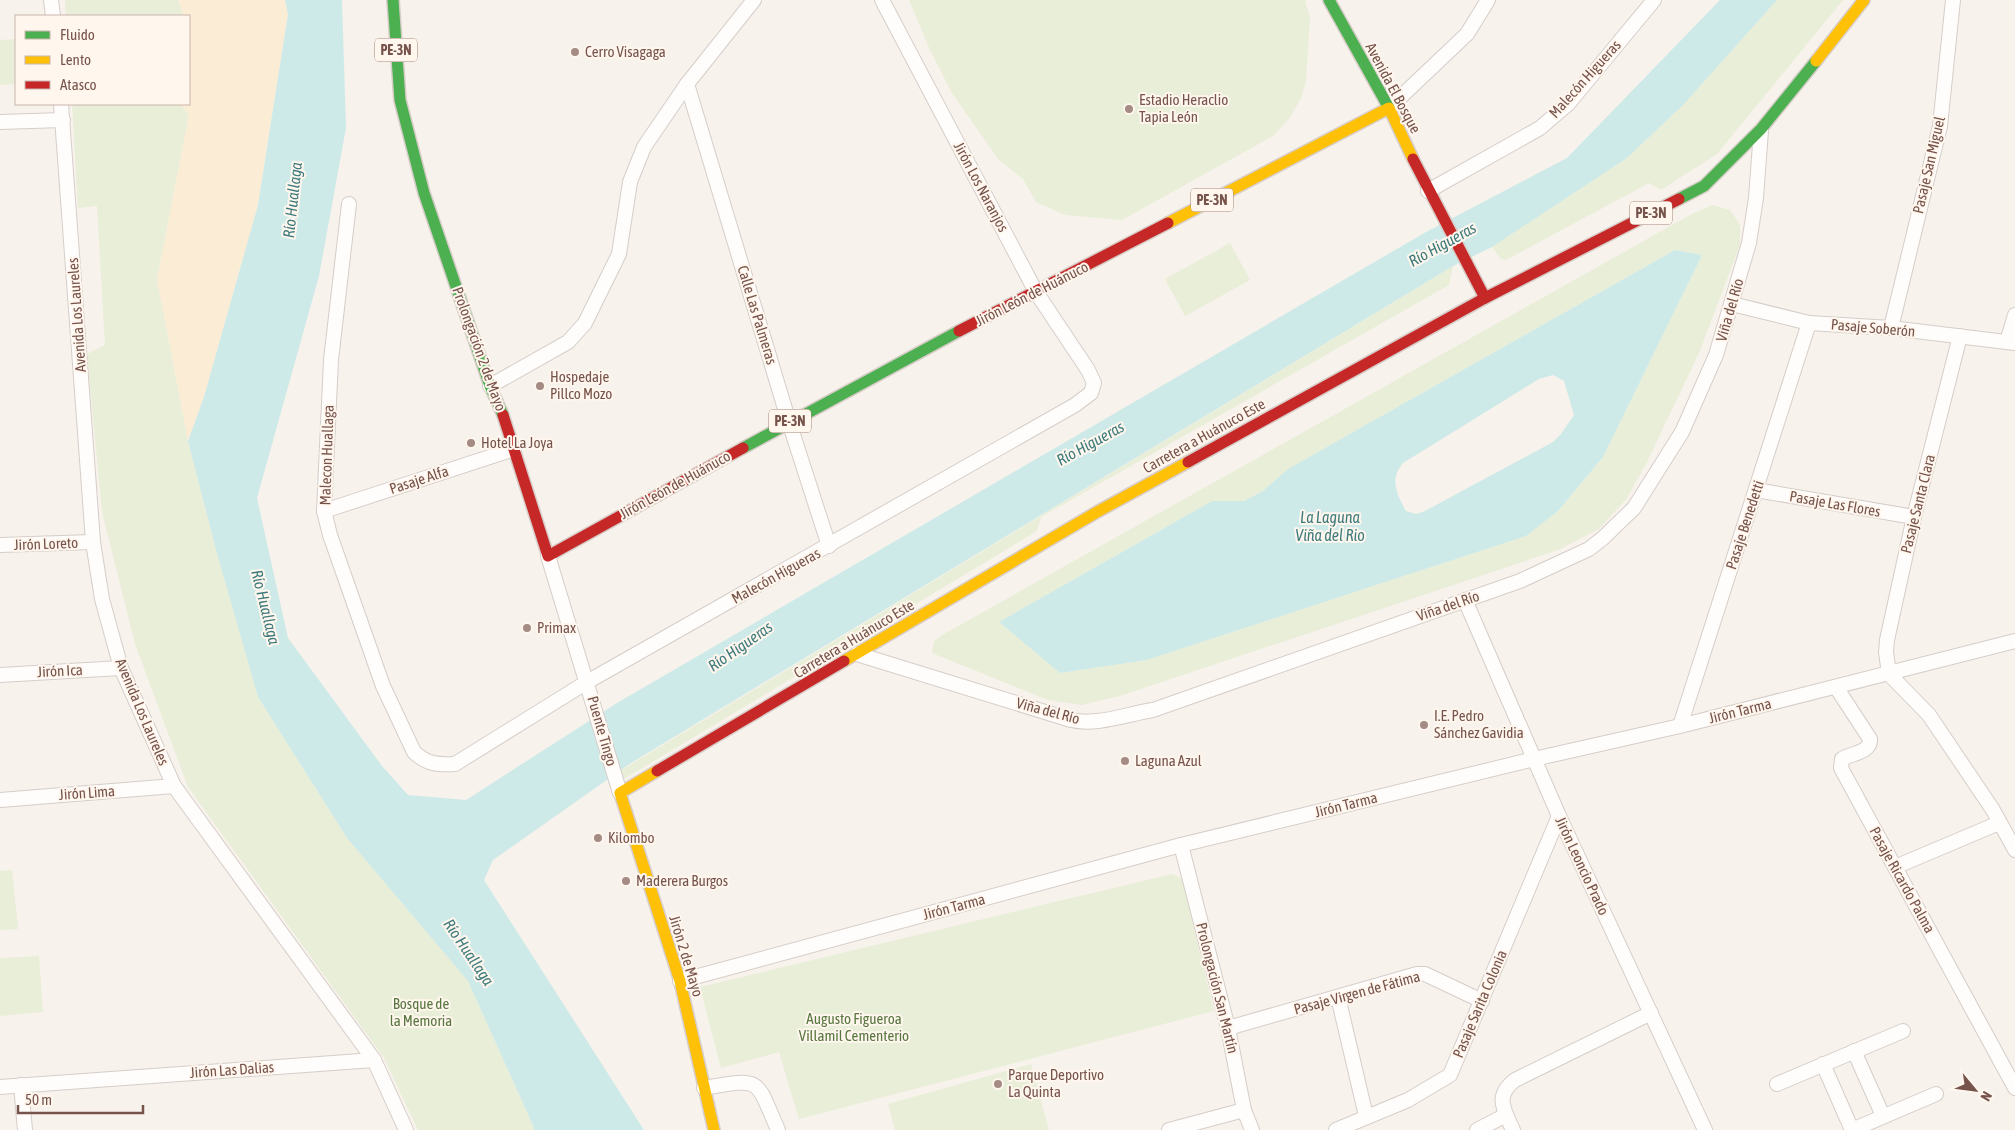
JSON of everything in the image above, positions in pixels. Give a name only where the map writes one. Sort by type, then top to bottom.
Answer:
[{"type":"main road","name":"Prolongación 2 de Mayo","points":[[393,0],[400,100],[424,193],[490,386],[503,414],[548,556]]},
{"type":"main road","name":"Avenida El Bosque","points":[[1329,0],[1389,108],[1428,191],[1486,298]]},
{"type":"main road","name":"Carretera a Huánuco Este","points":[[620,793],[1097,512],[1486,298],[1704,186],[1761,129],[1864,0]]},
{"type":"main road","name":"Jirón León de Huánuco","points":[[548,556],[904,360],[1389,108]]},
{"type":"main road","name":"Jirón 2 de Mayo","points":[[620,793],[680,981],[714,1130]]},
{"type":"street","points":[[51,0],[53,15]]},
{"type":"street","points":[[490,386],[568,342],[585,323],[619,254],[630,182],[644,147],[687,84],[754,0]]},
{"type":"street","name":"Jirón Los Naranjos","points":[[882,0],[1036,292],[1088,370]]},
{"type":"street","name":"Jirón León de Huánuco","points":[[1389,108],[1467,34],[1488,0]]},
{"type":"street","name":"Malecón Higueras","points":[[1428,191],[1540,128],[1568,104],[1654,0]]},
{"type":"street","name":"Pasaje San Miguel","points":[[1891,328],[1940,126],[1953,0]]},
{"type":"street","name":"Calle Las Palmeras","points":[[687,84],[789,422],[829,546]]},
{"type":"street","name":"Avenida Los Laureles","points":[[61,105],[93,542],[102,599],[121,668],[174,786],[374,1060],[406,1130]]},
{"type":"street","points":[[0,122],[63,120]]},
{"type":"street","name":"Viña del Río","points":[[857,654],[1082,722],[1153,710],[1520,581],[1589,549],[1634,508],[1682,432],[1716,355],[1749,243],[1756,198],[1761,129]]},
{"type":"street","name":"Malecon Huallaga","points":[[349,204],[331,360],[324,511],[330,536],[383,686],[414,752],[420,758],[438,765]]},
{"type":"street","name":"Pasaje Soberón","points":[[1732,304],[1809,322],[1891,328],[2011,342]]},
{"type":"street","points":[[2011,342],[2015,315]]},
{"type":"street","name":"Pasaje Benedetti","points":[[1680,726],[1809,322]]},
{"type":"street","name":"Pasaje Santa Clara","points":[[1889,674],[1886,652],[1887,640],[1914,517],[1960,336]]},
{"type":"street","name":"Malecón Higueras","points":[[438,765],[455,764],[588,684],[1076,405],[1091,393],[1094,382],[1088,370]]},
{"type":"street","name":"Pasaje Alfa","points":[[324,511],[514,449]]},
{"type":"street","name":"Pasaje Las Flores","points":[[1756,490],[1914,517]]},
{"type":"street","name":"Jirón Loreto","points":[[0,545],[93,542]]},
{"type":"street","name":"Prolongación 2 de Mayo","points":[[548,556],[588,684]]},
{"type":"street","name":"Jirón Leoncio Prado","points":[[1464,600],[1559,816],[1705,1130]]},
{"type":"street","name":"Jirón Tarma","points":[[680,981],[1181,846],[1534,759],[1680,726],[2015,641]]},
{"type":"street","name":"Jirón Ica","points":[[0,674],[121,668]]},
{"type":"street","points":[[1889,674],[1929,716],[1993,810],[2015,850]]},
{"type":"street","name":"Puente Tingo","points":[[588,684],[620,793]]},
{"type":"street","name":"Pasaje Ricardo Palma","points":[[1836,686],[1870,739],[1868,748],[1842,760],[1841,768],[2015,1088]]},
{"type":"street","name":"Jirón Lima","points":[[0,800],[174,786]]},
{"type":"street","name":"Pasaje Sarita Colonia","points":[[1336,1130],[1408,1100],[1450,1075],[1559,816]]},
{"type":"street","points":[[1895,866],[1999,823]]},
{"type":"street","name":"Prolongación San Martín","points":[[1181,846],[1228,1028],[1244,1110],[1252,1130]]},
{"type":"street","name":"Pasaje Virgen de Fátima","points":[[1228,1028],[1418,974],[1425,974],[1482,1001]]},
{"type":"street","points":[[1338,997],[1366,1116]]},
{"type":"street","points":[[1513,1130],[1502,1106],[1506,1087],[1515,1080],[1651,1013]]},
{"type":"street","points":[[1777,1084],[1903,1030]]},
{"type":"street","points":[[1854,1051],[1883,1116]]},
{"type":"street","name":"Jirón Las Dalias","points":[[0,1087],[374,1060]]},
{"type":"street","points":[[1823,1064],[1852,1130],[1936,1094]]},
{"type":"street","points":[[704,1088],[743,1082],[752,1083],[760,1089],[778,1130]]},
{"type":"street","points":[[21,1085],[25,1130]]},
{"type":"street","points":[[1169,1130],[1244,1110]]},
{"type":"street","points":[[1477,1130],[1506,1115]]},
{"type":"green space","points":[[65,0],[178,0],[184,15],[66,15]]},
{"type":"green space","name":"Estadio Heraclio Tapia León","points":[[909,0],[1307,0],[1305,2],[1310,16],[1306,81],[1301,98],[1289,119],[1273,136],[1122,220],[1065,215],[1036,202],[1023,179],[998,159],[952,93],[930,50]]},
{"type":"green space","points":[[1777,0],[1843,0],[1717,154],[1661,190],[1649,183],[1506,260],[1501,259],[1492,247],[1627,158],[1684,104]]},
{"type":"green space","points":[[15,39],[15,84],[0,85],[0,40]]},
{"type":"green space","name":"Bosque de la Memoria","points":[[72,105],[181,105],[189,115],[157,279],[188,441],[216,550],[258,697],[347,838],[468,981],[535,1130],[418,1130],[384,1058],[188,787],[135,644],[102,512],[87,354],[105,345],[97,206],[78,208]]},
{"type":"green space","points":[[1712,205],[1730,210],[1740,225],[1740,245],[1699,353],[1646,464],[1627,498],[1599,529],[1558,550],[1120,696],[1082,705],[1048,700],[932,653],[934,641],[944,634],[1690,215]],"holes":[[[1675,250],[1702,255],[1603,457],[1558,511],[1526,536],[1147,660],[1060,673],[999,622],[1212,501],[1243,501],[1263,491],[1288,469]]]},
{"type":"green space","points":[[1230,243],[1250,280],[1185,316],[1165,279]]},
{"type":"green space","points":[[1453,266],[1449,285],[1041,517],[1037,531],[624,779],[615,774]]},
{"type":"green space","points":[[12,870],[18,929],[0,930],[0,871]]},
{"type":"green space","name":"Augusto Figueroa Villamil Cementerio","points":[[1172,874],[1182,879],[1214,1011],[799,1119],[779,1052],[721,1068],[700,987]]},
{"type":"green space","points":[[39,956],[43,1012],[0,1016],[0,958]]},
{"type":"green space","name":"Parque Deportivo La Quinta","points":[[1031,1064],[1049,1130],[895,1130],[888,1104]]},
{"type":"sand","points":[[178,0],[285,0],[288,14],[258,205],[204,397],[188,441],[157,279],[189,115],[181,105],[190,105],[190,15],[184,15]]},
{"type":"water","points":[[285,0],[342,0],[346,128],[319,276],[257,498],[288,638],[382,766],[408,795],[466,800],[617,703],[1426,232],[1567,158],[1720,0],[1777,0],[1684,104],[1627,158],[1492,247],[1453,266],[631,763],[493,860],[484,880],[644,1130],[535,1130],[468,981],[347,838],[258,697],[216,550],[188,441],[204,397],[258,205],[288,14]]},
{"type":"water","name":"La Laguna Viña del Rio","points":[[1675,250],[1702,255],[1603,457],[1558,511],[1526,536],[1147,660],[1060,673],[999,622],[1212,501],[1244,501],[1263,491],[1288,469]],"holes":[[[1553,375],[1564,381],[1574,415],[1553,442],[1425,511],[1416,514],[1406,511],[1397,493],[1395,481],[1396,475],[1403,463],[1539,379]]]},
{"type":"traffic: fast","points":[[393,0],[400,100],[424,193],[490,386],[503,415]]},
{"type":"traffic: fast","points":[[1329,0],[1389,108]]},
{"type":"traffic: fast","points":[[1679,199],[1704,186],[1761,129],[1816,61]]},
{"type":"traffic: fast","points":[[743,448],[959,331]]},
{"type":"traffic: slow","points":[[1816,61],[1864,0]]},
{"type":"traffic: slow","points":[[1168,223],[1389,108],[1413,159]]},
{"type":"traffic: slow","points":[[844,661],[1097,512],[1188,462]]},
{"type":"traffic: slow","points":[[657,771],[620,793],[680,981],[714,1130]]},
{"type":"traffic: jam","points":[[1413,159],[1485,298],[1679,199]]},
{"type":"traffic: jam","points":[[959,331],[1168,223]]},
{"type":"traffic: jam","points":[[1188,462],[1485,298]]},
{"type":"traffic: jam","points":[[503,415],[548,556],[743,448]]},
{"type":"traffic: jam","points":[[657,771],[844,661]]},
{"type":"place","name":"Cerro Visagaga","points":[[575,52]]},
{"type":"place","name":"Estadio Heraclio Tapia León","points":[[1129,109]]},
{"type":"place","name":"Hospedaje Pillco Mozo","points":[[540,386]]},
{"type":"place","name":"Hotel La Joya","points":[[471,443]]},
{"type":"place","name":"Primax","points":[[527,628]]},
{"type":"place","name":"I.E. Pedro Sánchez Gavidia","points":[[1424,725]]},
{"type":"place","name":"Laguna Azul","points":[[1125,761]]},
{"type":"place","name":"Kilombo","points":[[598,838]]},
{"type":"place","name":"Maderera Burgos","points":[[626,881]]},
{"type":"place","name":"Parque Deportivo La Quinta","points":[[998,1084]]},
{"type":"water label","name":"Río Huallaga","points":[[292,200]]},
{"type":"water label","name":"Río Higueras","points":[[1442,244]]},
{"type":"water label","name":"Río Higueras","points":[[1090,443]]},
{"type":"water label","name":"Río Huallaga","points":[[266,607]]},
{"type":"water label","name":"Río Higueras","points":[[740,646]]},
{"type":"water label","name":"Río Huallaga","points":[[469,952]]}]
